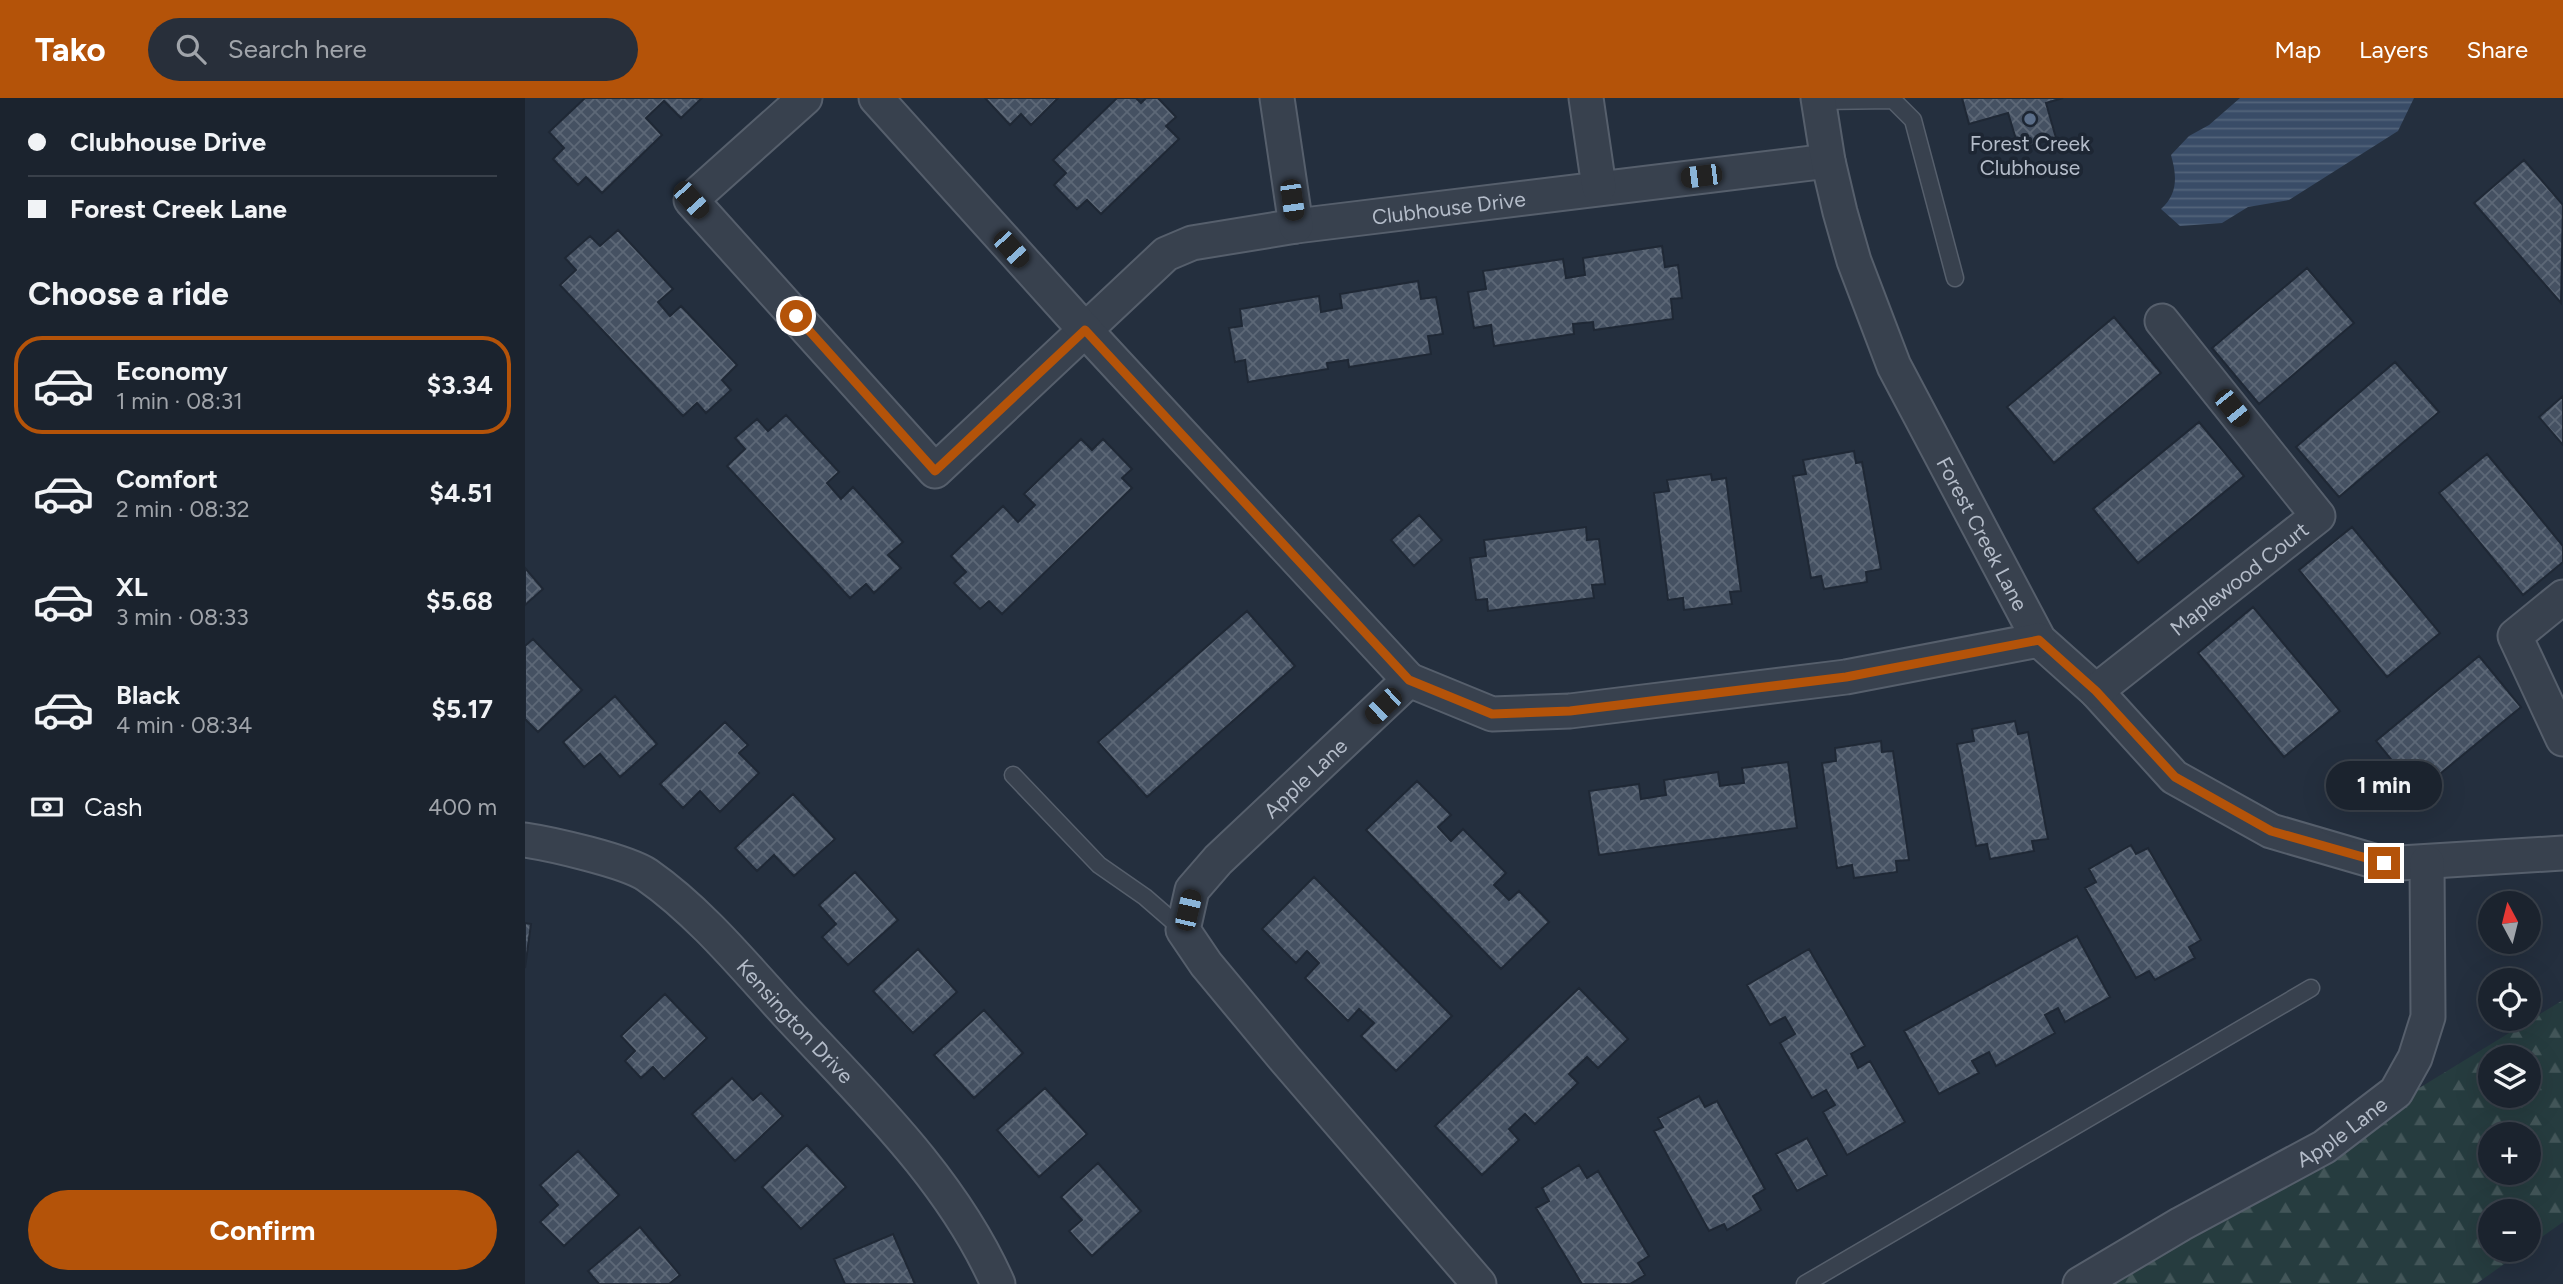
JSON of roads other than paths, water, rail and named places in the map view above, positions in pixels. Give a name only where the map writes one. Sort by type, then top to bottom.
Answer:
[{"type":"street","name":"Clubhouse Drive","points":[[805,98],[691,200],[935,471],[1166,254],[1192,243],[1296,226],[1828,161]]},
{"type":"street","points":[[876,98],[1085,330],[1409,680],[1492,714],[1570,711],[1846,677],[2039,640]]},
{"type":"street","points":[[1277,98],[1296,226]]},
{"type":"street","points":[[1586,98],[1599,187]]},
{"type":"street","name":"Forest Creek Lane","points":[[1819,99],[1828,161],[1854,261],[1894,366],[2039,640],[2096,691],[2175,777],[2271,831],[2384,863],[2563,853]]},
{"type":"street","name":"Maplewood Court","points":[[2096,691],[2318,516],[2162,321]]},
{"type":"street","points":[[2563,597],[2515,636],[2563,739]]},
{"type":"street","name":"Apple Lane","points":[[1183,930],[1192,890],[1218,860],[1409,680]]},
{"type":"street","name":"Kensington Drive","points":[[525,840],[558,845],[645,874],[714,934],[933,1174],[980,1243],[998,1284]]},
{"type":"street","name":"Apple Lane","points":[[2080,1284],[2181,1224],[2324,1147],[2396,1092],[2415,1058],[2428,1017],[2427,862]]},
{"type":"street","points":[[1183,930],[1206,964],[1285,1059],[1479,1284]]},
{"type":"lane","points":[[1819,99],[1893,100],[1913,120],[1955,278]]},
{"type":"lane","points":[[1013,775],[1099,865],[1145,897],[1183,930]]},
{"type":"lane","points":[[1805,1284],[2311,988]]},
{"type":"water","points":[[2240,98],[2414,98],[2398,131],[2289,200],[2248,207],[2222,223],[2180,226],[2161,209],[2171,197],[2175,184],[2171,155],[2189,136],[2209,125]]},
{"type":"place","name":"Forest Creek Clubhouse","points":[[2030,119]]}]
